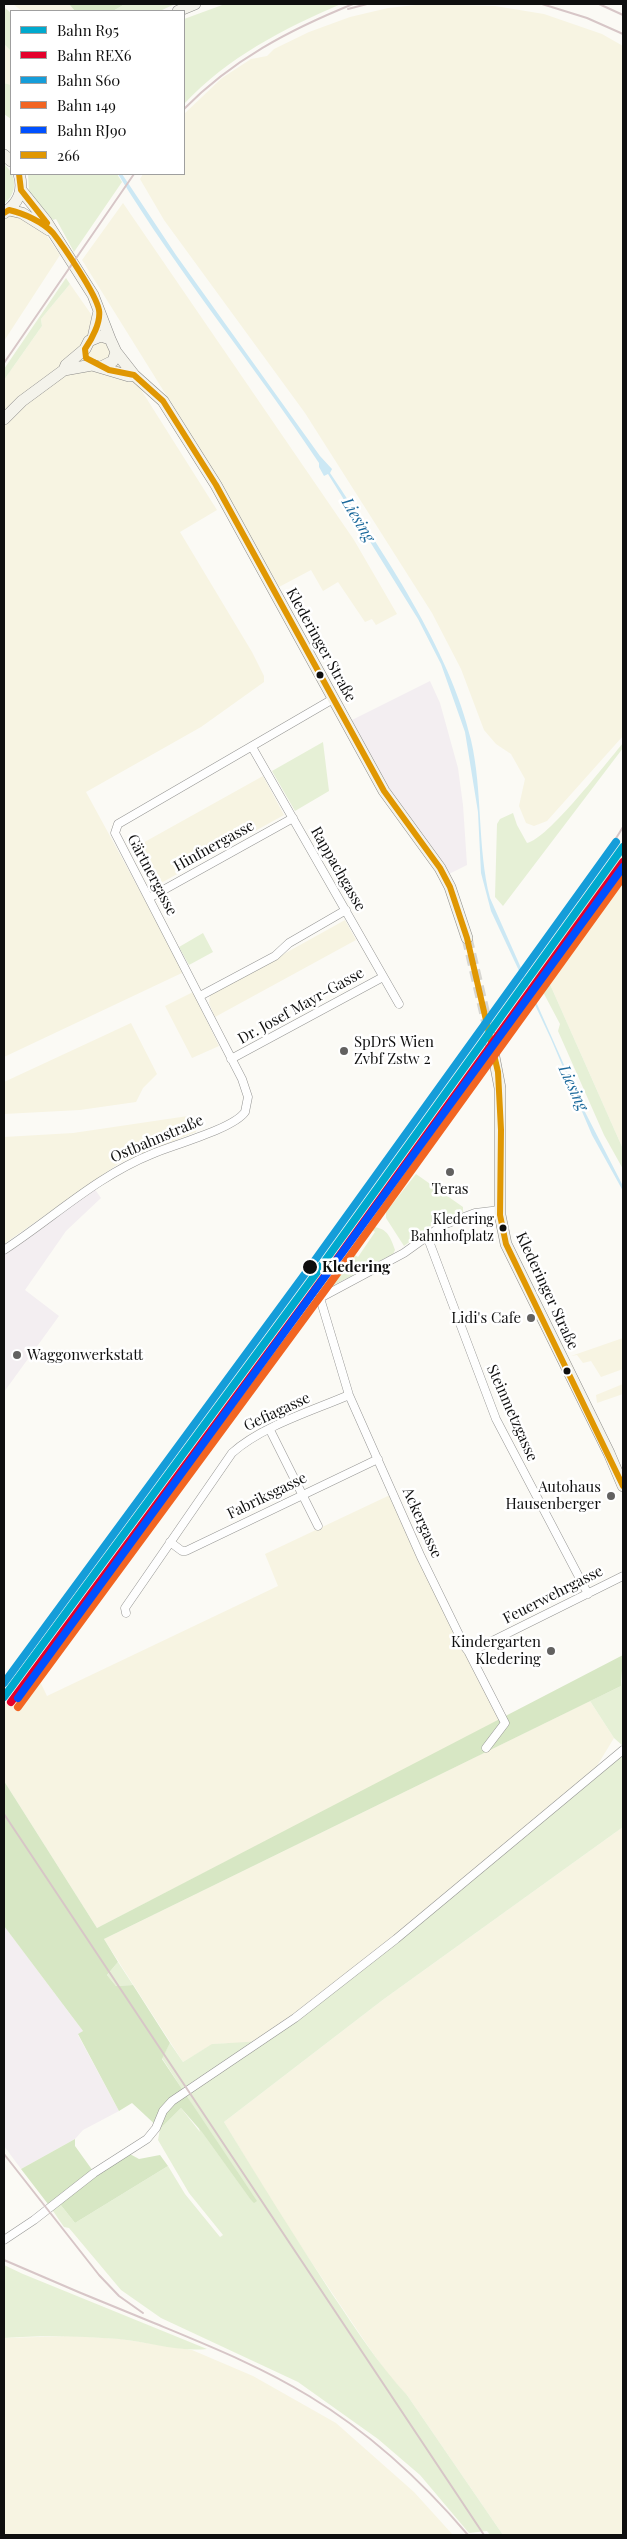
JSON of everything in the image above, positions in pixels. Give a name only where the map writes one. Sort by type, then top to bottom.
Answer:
[{"type":"main road","points":[[180,10],[195,4]]},
{"type":"main road","points":[[6,211],[18,198],[21,190],[20,175]]},
{"type":"main road","points":[[4,420],[22,400],[64,370],[110,364],[116,352],[93,295],[46,221],[21,190]]},
{"type":"main road","points":[[6,211],[22,213],[52,232]]},
{"type":"main road","points":[[64,370],[66,364],[85,349],[93,338],[98,311]]},
{"type":"main road","points":[[93,338],[102,336],[110,339]]},
{"type":"main road","points":[[85,349],[86,358],[97,366]]},
{"type":"main road","name":"Klederinger Straße","points":[[116,352],[134,375],[163,401],[216,485],[384,791],[440,868],[450,887],[467,938]]},
{"type":"main road","name":"Klederinger Straße","points":[[97,366],[129,376],[134,375]]},
{"type":"main road","name":"Klederinger Straße","points":[[490,1036],[500,1088],[500,1210],[506,1244],[610,1453],[623,1486]]},
{"type":"street","name":"Gärtnergasse","points":[[242,1079],[115,833],[118,824],[333,699]]},
{"type":"street","name":"Rappachgasse","points":[[252,747],[399,1004]]},
{"type":"street","name":"Hinfnergasse","points":[[149,898],[293,818]]},
{"type":"street","points":[[200,996],[276,956],[289,943],[346,910]]},
{"type":"street","name":"Dr. Josef Mayr-Gasse","points":[[231,1059],[383,976]]},
{"type":"street","name":"Ostbahnstraße","points":[[4,1250],[89,1188],[120,1169],[238,1120],[245,1112],[248,1101],[242,1079]]},
{"type":"street","points":[[427,1236],[442,1225],[463,1217],[500,1210]]},
{"type":"street","name":"Ackergasse","points":[[427,1236],[404,1253],[320,1298],[349,1395],[464,1648],[468,1650],[504,1723],[486,1748]]},
{"type":"street","name":"Steinmetzgasse","points":[[427,1236],[496,1419],[588,1594]]},
{"type":"street","name":"Gefiagasse","points":[[126,1614],[125,1608],[232,1453],[243,1443],[349,1395]]},
{"type":"street","points":[[270,1430],[318,1526]]},
{"type":"street","name":"Fabriksgasse","points":[[170,1542],[182,1551],[186,1551],[378,1459]]},
{"type":"street","name":"Feuerwehrgasse","points":[[468,1650],[474,1650],[623,1576]]},
{"type":"street","points":[[4,2240],[34,2220],[94,2173],[147,2139],[156,2128],[166,2108],[180,2095],[264,2042],[380,1951],[623,1750]]},
{"type":"shaded area","points":[[13,4],[69,4],[74,10],[21,10]]},
{"type":"shaded area","points":[[425,4],[495,6],[544,14],[602,34],[623,46],[623,736],[547,821],[534,826],[526,823],[519,806],[525,779],[511,754],[496,744],[484,730],[461,669],[432,613],[305,413],[164,220],[140,179],[142,175],[185,175],[185,113],[222,78],[251,59],[267,56],[274,49],[309,32],[350,17],[388,8]]},
{"type":"shaded area","points":[[4,44],[10,50],[10,85],[4,83]]},
{"type":"shaded area","points":[[123,203],[354,540],[397,614],[376,625],[372,619],[365,622],[338,582],[323,591],[311,570],[279,587],[206,459],[82,260]]},
{"type":"shaded area","points":[[11,214],[20,215],[42,229],[60,255],[4,341],[4,218]]},
{"type":"shaded area","points":[[70,284],[114,347],[217,510],[180,532],[252,652],[264,676],[264,682],[201,727],[86,792],[184,972],[4,1057],[4,380],[42,326],[41,319]]},
{"type":"shaded area","points":[[430,681],[440,703],[458,768],[463,805],[467,865],[449,874],[386,785],[352,720]]},
{"type":"shaded area","points":[[263,776],[284,815],[152,888],[132,849]]},
{"type":"shaded area","points":[[623,862],[623,1149],[545,973],[540,967]]},
{"type":"shaded area","points":[[345,920],[356,940],[215,1017],[209,1003],[210,995]]},
{"type":"shaded area","points":[[193,992],[219,1046],[192,1058],[165,1006]]},
{"type":"shaded area","points":[[131,1023],[157,1074],[143,1088],[136,1102],[80,1110],[4,1114],[4,1082]]},
{"type":"shaded area","points":[[188,1116],[197,1127],[196,1132],[121,1162],[4,1244],[4,1137],[73,1133]]},
{"type":"shaded area","points":[[94,1188],[101,1198],[66,1231],[25,1290],[59,1316],[4,1392],[4,1254]]},
{"type":"shaded area","points":[[623,1338],[623,1369],[601,1377],[591,1361],[583,1363],[577,1355],[571,1356]]},
{"type":"shaded area","points":[[623,1384],[623,1394],[597,1403],[596,1395]]},
{"type":"shaded area","points":[[390,1495],[464,1651],[469,1655],[501,1720],[97,1928],[4,1781],[4,1706],[32,1665],[47,1696],[278,1586],[265,1554]]},
{"type":"shaded area","points":[[590,1701],[614,1738],[589,1779],[264,2042],[213,2044],[183,2062],[104,1939]]},
{"type":"shaded area","points":[[623,1827],[623,2535],[503,2535],[407,2395],[389,2376],[372,2352],[281,2217],[224,2122],[384,1999]]},
{"type":"shaded area","points":[[4,1926],[83,2031],[78,2035],[119,2111],[83,2130],[75,2139],[21,2169],[4,2146]]},
{"type":"shaded area","points":[[73,2336],[121,2339],[192,2350],[253,2376],[336,2423],[414,2492],[453,2535],[4,2535],[4,2338]]},
{"type":"green space","points":[[69,4],[125,4],[115,10],[74,10]]},
{"type":"green space","points":[[125,4],[175,4],[162,10],[115,10]]},
{"type":"green space","points":[[225,4],[341,4],[277,34],[238,58],[201,87],[185,103],[185,19]]},
{"type":"green space","points":[[4,7],[10,12],[10,50],[4,44]]},
{"type":"green space","points":[[4,83],[10,85],[10,118],[4,114]]},
{"type":"green space","points":[[4,164],[12,175],[14,189],[9,200],[4,204]]},
{"type":"green space","points":[[28,175],[118,175],[122,182],[74,252],[56,219],[53,220],[29,193]]},
{"type":"green space","points":[[66,278],[70,284],[41,319],[42,326],[4,380],[4,369]]},
{"type":"green space","points":[[323,742],[329,791],[295,811],[272,771]]},
{"type":"green space","points":[[623,743],[623,748],[503,906],[495,897],[497,824],[500,819],[513,813],[527,843],[536,839],[562,815]]},
{"type":"green space","points":[[623,853],[623,862],[540,967]]},
{"type":"green space","points":[[203,933],[213,952],[189,965],[179,947]]},
{"type":"green space","points":[[540,967],[545,973],[623,1149],[623,1169],[604,1135],[558,1031],[560,1024],[534,975]]},
{"type":"green space","points":[[416,1174],[463,1207],[463,1212],[432,1225],[404,1246],[386,1218],[386,1212]]},
{"type":"green space","points":[[366,1226],[382,1229],[388,1235],[395,1250],[393,1254],[315,1295],[311,1286],[335,1254],[341,1259],[352,1253],[358,1257],[375,1232]]},
{"type":"green space","points":[[623,1655],[621,1686],[104,1939],[118,1962],[107,1975],[116,1986],[133,1985],[170,2043],[162,2059],[257,2201],[254,2203],[251,2200],[202,2132],[181,2108],[160,2129],[132,2103],[119,2111],[78,2034],[83,2031],[4,1926],[4,1781],[97,1928]]},
{"type":"green space","points":[[623,1676],[623,1746],[614,1738],[590,1701],[621,1686]]},
{"type":"green space","points":[[623,1754],[623,1827],[384,1999],[224,2122],[332,2294],[377,2359],[407,2395],[503,2535],[490,2535],[487,2531],[469,2533],[420,2475],[378,2439],[298,2382],[161,2318],[121,2290],[69,2228],[64,2227],[51,2208],[60,2204],[75,2223],[168,2166],[185,2194],[220,2237],[223,2235],[189,2193],[158,2140],[160,2129],[181,2108],[200,2132],[191,2103],[162,2058],[170,2043],[183,2062],[212,2044],[264,2041]]},
{"type":"green space","points":[[118,1962],[133,1985],[116,1986],[107,1975]]},
{"type":"green space","points":[[75,2139],[75,2146],[93,2171],[128,2153],[139,2159],[160,2155],[168,2166],[75,2223],[60,2204],[51,2208],[21,2169]]},
{"type":"green space","points":[[4,2265],[207,2349],[174,2348],[130,2340],[90,2337],[4,2338]]},
{"type":"water","name":"Liesing","points":[[119,175],[123,175],[176,255],[320,456],[332,469],[330,473],[392,568],[431,636],[461,706],[471,740],[477,779],[483,859],[490,898],[584,1110],[623,1186],[623,1191],[592,1135],[551,1039],[491,911],[481,873],[478,812],[465,732],[441,664],[418,619],[328,474],[324,476],[319,463],[141,211]]},
{"type":"tunnel","points":[[467,938],[490,1036]]},
{"type":"railway","points":[[185,108],[202,91],[262,48],[306,24],[353,4]]},
{"type":"railway","points":[[348,9],[367,4]]},
{"type":"railway","points":[[542,4],[587,18],[623,34]]},
{"type":"railway","points":[[599,4],[623,15]]},
{"type":"railway","points":[[4,363],[133,175]]},
{"type":"railway","points":[[578,900],[623,827]]},
{"type":"railway","points":[[4,1814],[484,2535]]},
{"type":"railway","points":[[4,2154],[99,2275],[119,2296],[143,2313]]},
{"type":"railway","points":[[4,2260],[233,2356],[309,2396],[353,2426],[394,2459],[414,2477],[468,2535]]},
{"type":"rail line","name":"S60","points":[[4,1683],[310,1267],[616,842]]},
{"type":"rail line","name":"R95","points":[[4,1697],[317,1272],[623,847]]},
{"type":"rail line","name":"REX6","points":[[11,1702],[324,1277],[623,862]]},
{"type":"rail line","name":"RJ90","points":[[18,1698],[623,867]]},
{"type":"rail line","name":"149","points":[[18,1707],[331,1282],[623,877]]},
{"type":"transit line","name":"266","points":[[19,175],[21,190],[47,223]]},
{"type":"transit line","name":"266","points":[[4,213],[9,210],[14,211],[44,225],[53,233],[72,259],[92,293],[99,310],[97,325],[85,349],[86,358],[109,370],[134,375],[163,401],[216,485],[384,791],[440,868],[450,887],[467,938],[498,1072],[501,1130],[500,1215],[506,1244],[623,1486]]},
{"type":"place","name":"SpDrS Wien Zvbf Zstw 2","points":[[344,1051]]},
{"type":"place","name":"Teras","points":[[450,1172]]},
{"type":"place","name":"Kledering Bahnhofplatz","points":[[503,1228]]},
{"type":"place","name":"Kledering","points":[[310,1267]]},
{"type":"place","name":"Lidi's Cafe","points":[[531,1318]]},
{"type":"place","name":"Waggonwerkstatt","points":[[17,1355]]},
{"type":"place","name":"Autohaus Hausenberger","points":[[611,1496]]},
{"type":"place","name":"Kindergarten Kledering","points":[[551,1651]]}]
